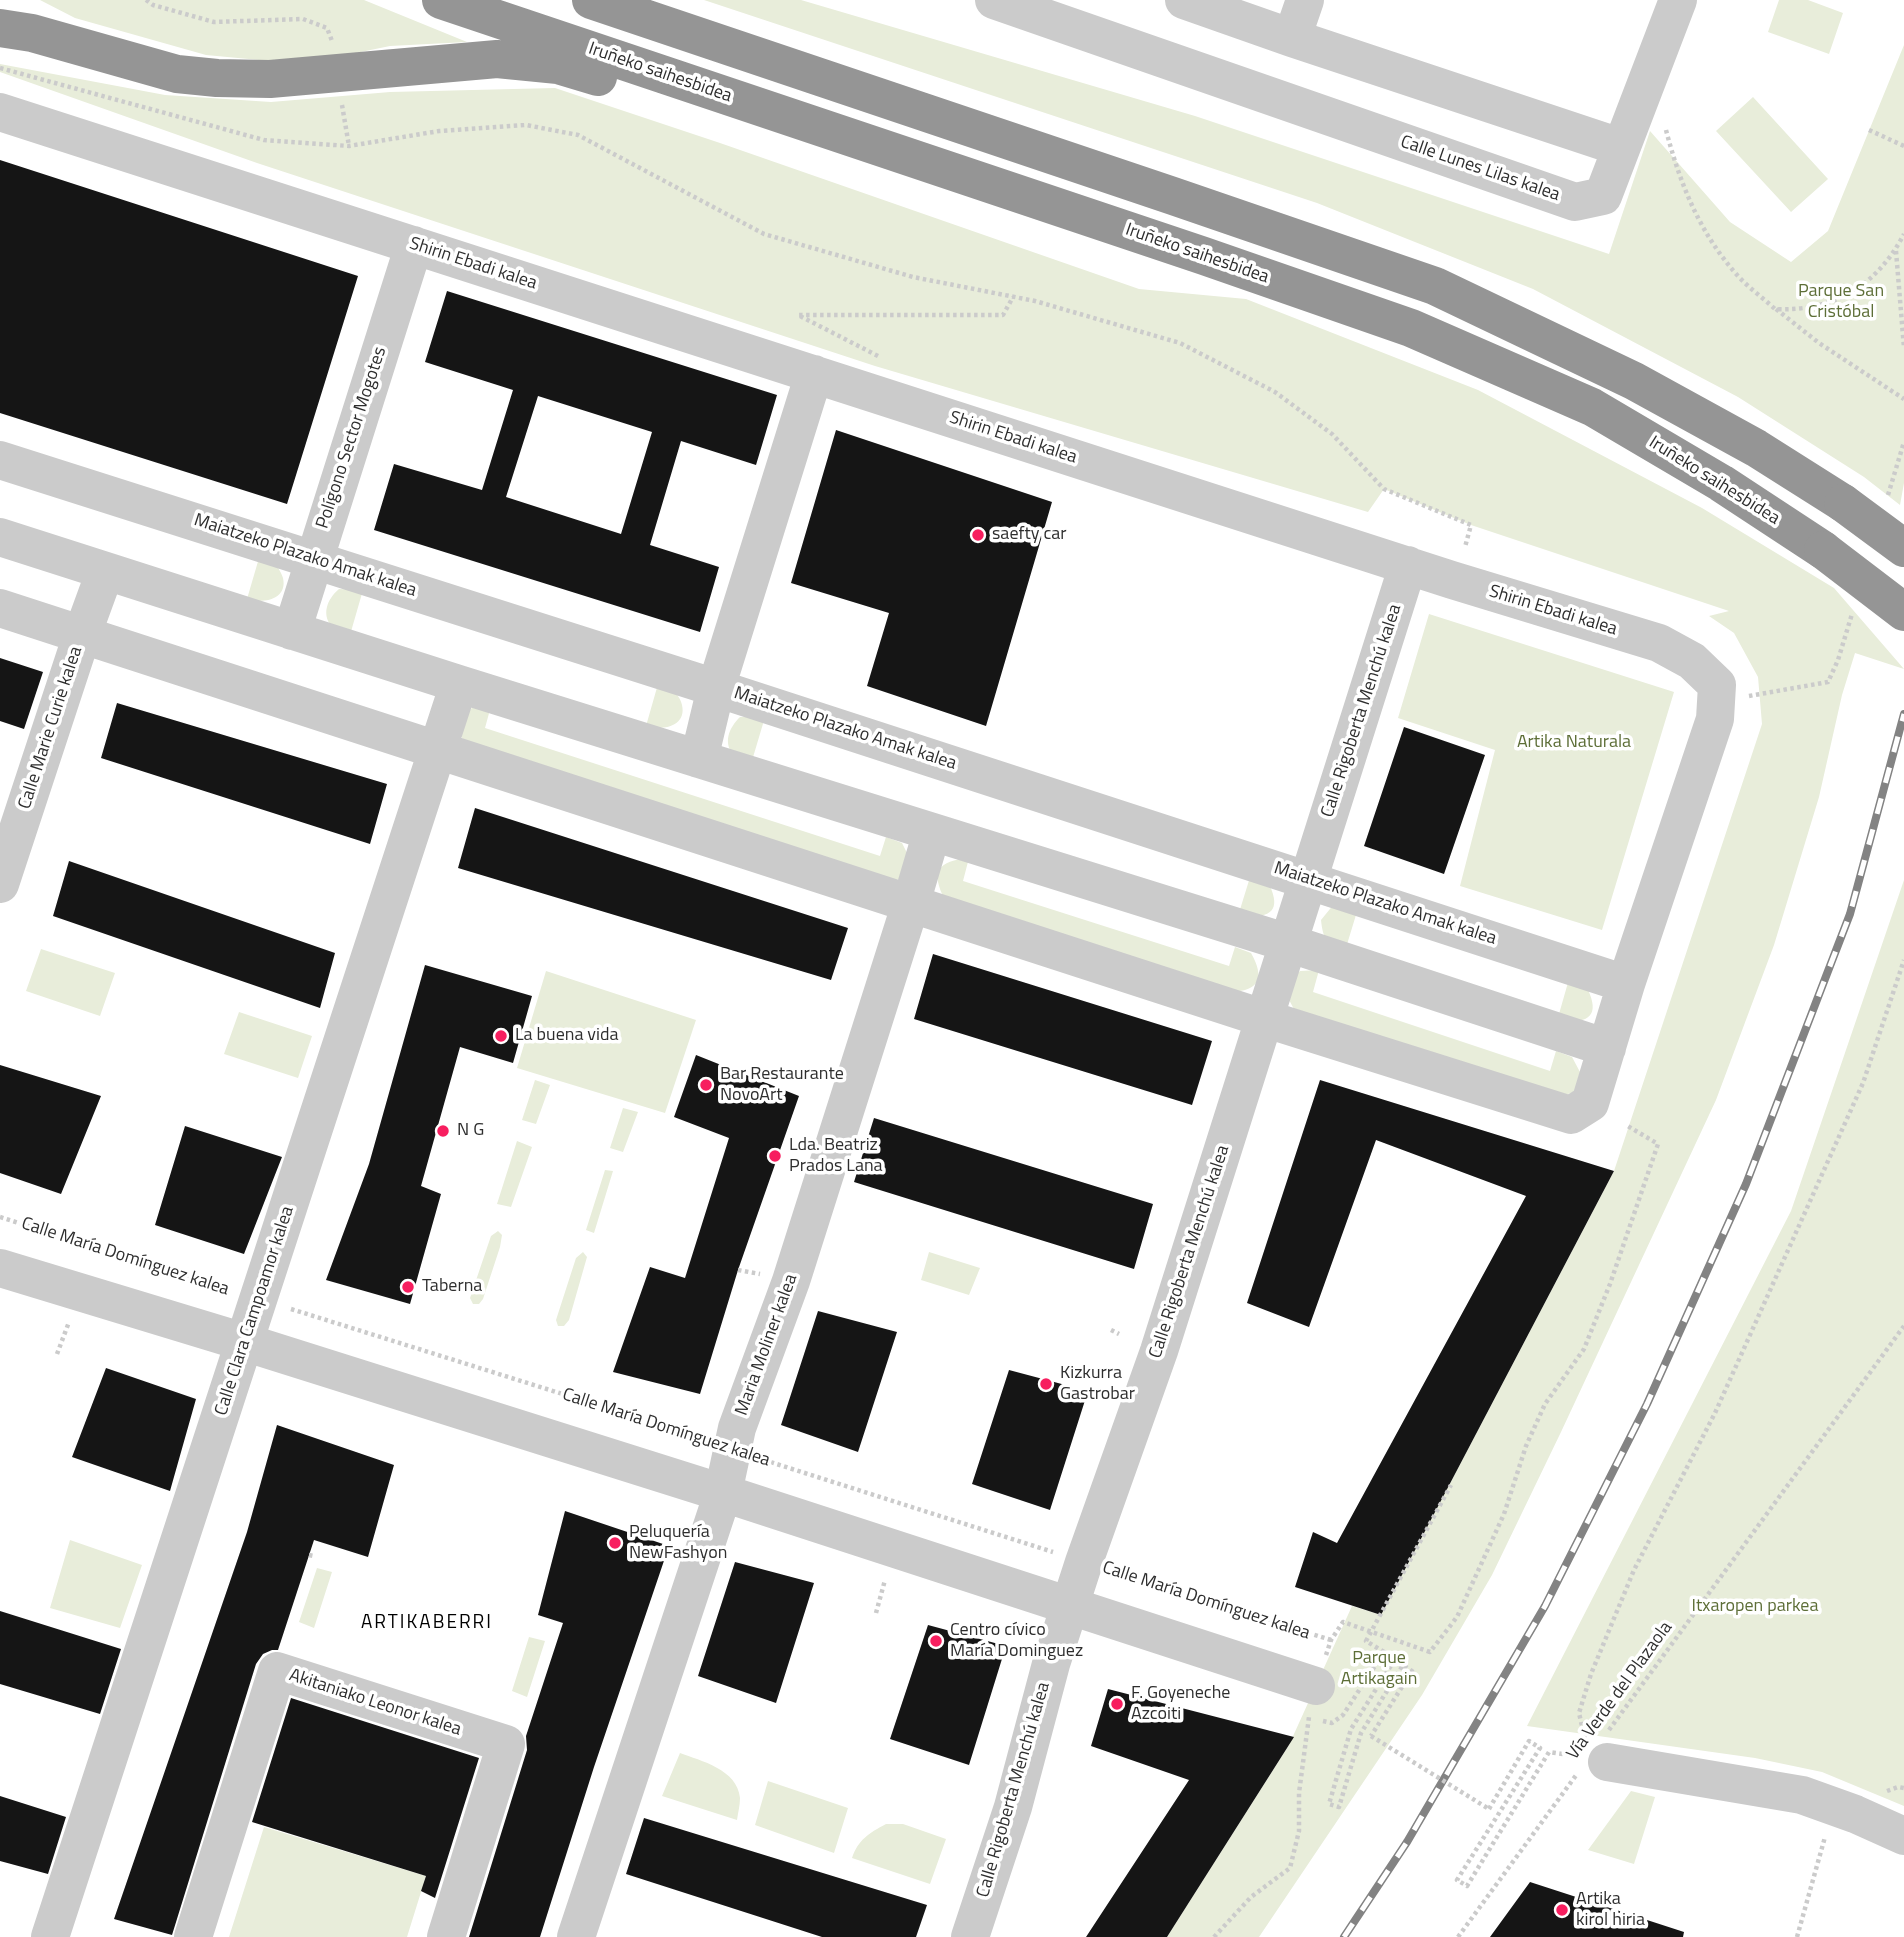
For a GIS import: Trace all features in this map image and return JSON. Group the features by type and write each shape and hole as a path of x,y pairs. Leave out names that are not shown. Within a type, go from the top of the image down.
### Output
{"highway":[{"name":"Iruñeko saihesbidea","path":"441,0 1411,328 1592,407 1721,483 1823,550 1904,612"},
{"path":"591,0 1435,286 1634,381 1756,448 1843,503 1904,548"},
{"path":"661,0 1014,120 1173,196"},
{"path":"0,28 32,33 177,74 217,78 270,79 497,60 558,65 707,112 1073,236 1204,256"}],"street":[{"name":"Calle Lunes Lilas kalea","path":"994,0 1575,202 1603,196 1620,147"},
{"path":"1184,0 1620,147 1638,108 1678,0"},
{"path":"1292,38 1305,0"},
{"name":"Shirin Ebadi kalea","path":"0,112 1408,565 1659,643 1692,660 1717,685 1715,719 1626,984"},
{"name":"Polígono Sector Mogotes","path":"292,631 414,245"},
{"path":"699,759 716,688 814,374"},
{"name":"Maiatzeko Plazako Amak kalea","path":"0,460 716,688 1626,984"},
{"path":"0,537 459,684 1288,943 1607,1048"},
{"name":"Calle Rigoberta Menchú kalea","path":"970,1937 1013,1807 1051,1664 1159,1351 1408,565"},
{"name":"Calle Marie Curie kalea","path":"0,884 105,572"},
{"path":"0,608 1263,1018 1571,1115 1590,1103 1626,984"},
{"name":"Calle Clara Campoamor kalea","path":"50,1937 459,684"},
{"name":"Maria Moliner kalea","path":"576,1937 723,1493 731,1448 791,1281 932,832"},
{"path":"0,1268 723,1493 1070,1607 1312,1702"},
{"name":"Akitaniako Leonor kalea","path":"194,1937 277,1671 506,1744 446,1937"},
{"path":"1594,1753 1802,1795 1904,1836"}],"path":[{"path":"0,68 264,140 349,146 439,131 526,125 578,135 764,234 913,277 1035,301 1180,343 1275,392 1332,434 1384,489 1471,525 1465,547"},
{"path":"1638,108 1664,122 1685,194 1701,227 1738,277 1819,344 1904,399"},
{"path":"1869,130 1904,146"},
{"path":"1775,309 1812,308 1837,301 1859,289 1896,251 1904,234"},
{"path":"1896,251 1904,348"},
{"path":"878,356 798,315 1003,315 1013,297"},
{"path":"1451,1485 1366,1642 1395,1660 1352,1729 1329,1804 1339,1807 1361,1733 1403,1665 1412,1671 1371,1736 1489,1809 1529,1741 1540,1748 1457,1880 1467,1886 1549,1752 1594,1753 1579,1713 1591,1674 1634,1570 1709,1425 1863,1083 1904,960"},
{"path":"1214,1937 1251,1897 1290,1868 1299,1831 1299,1793 1312,1702 1331,1640 1343,1622 1430,1652 1457,1618 1504,1514 1531,1435 1545,1404 1584,1349 1636,1214 1658,1144 1626,1125"},
{"name":"Calle María Domínguez kalea","path":"0,1217 688,1433 1331,1640"},
{"name":"Vía Verde del Plazaola","path":"1458,1937 1904,1326"},
{"path":"1111,1331 1119,1334"},
{"path":"1312,1702 1332,1723 1343,1715 1384,1652"},
{"path":"1797,1937 1834,1806"}],"green space":[{"path":"40,0 364,0 467,42 390,46 302,64 206,55 75,18"},
{"name":"Parque San Cristóbal","path":"704,0 801,0 1195,116 1609,254 1650,131 1730,222 1791,262 1828,231 1904,45 1904,483 1900,505 1864,477 1738,397 1533,289 1317,203"},
{"path":"1779,0 1808,0 1843,13 1829,54 1768,32"},
{"name":"Parque Artikagain","path":"0,64 165,95 271,102 390,92 555,88 1139,289 1246,299 1478,390 1702,508 1834,588 1904,669 1855,653 1842,695 1819,797 1774,945 1716,1100 1492,1575 1422,1695 1259,1937 1167,1937 1289,1745 1352,1606 1381,1615 1614,1171 1762,724 1758,677 1734,633 1709,616 1729,611 1471,525 1384,489 1368,512 875,366 257,163 0,72"},
{"path":"1753,97 1828,179 1791,212 1716,131"},
{"path":"259,558 276,563 284,585 278,596 260,601 247,599"},
{"path":"339,589 363,590 350,635 335,630 327,619 328,603"},
{"name":"Artika Naturala","path":"1429,614 1674,692 1602,930 1460,886 1495,750 1398,718"},
{"path":"658,684 674,690 682,705 681,718 672,726 646,726"},
{"path":"491,706 485,728 880,856 886,837 902,843 909,857 903,877 895,881 467,747 460,734 462,716 472,708"},
{"path":"740,717 765,717 751,764 735,757 729,746 728,736"},
{"path":"969,858 963,881 1229,966 1235,947 1251,953 1258,970 1257,982 1248,989 1230,992 945,900 938,882 940,869 950,862"},
{"path":"1251,874 1267,880 1274,906 1266,914 1238,916"},
{"name":"Itxaropen parkea","path":"1904,880 1904,1806 1822,1772 1755,1758 1527,1726 1791,1211"},
{"path":"1334,904 1359,905 1345,951 1330,943 1323,932 1321,920"},
{"path":"41,949 115,973 100,1016 26,991"},
{"path":"1319,970 1313,992 1550,1071 1556,1051 1572,1057 1580,1072 1574,1092 1565,1095 1295,1011 1288,998 1290,980 1300,971"},
{"path":"546,971 696,1020 665,1113 517,1068"},
{"path":"1569,979 1585,984 1593,1004 1592,1011 1589,1016 1577,1021 1557,1021"},
{"path":"239,1012 312,1036 298,1078 224,1054"},
{"path":"535,1080 550,1085 536,1124 522,1120"},
{"path":"623,1108 638,1112 623,1152 610,1148"},
{"path":"517,1141 532,1147 511,1207 497,1204"},
{"path":"605,1170 613,1171 594,1233 586,1230"},
{"path":"498,1231 502,1235 500,1247 483,1299 479,1304 473,1304 470,1298 491,1236"},
{"path":"583,1252 587,1257 569,1320 564,1326 558,1326 556,1320 576,1258"},
{"path":"929,1252 980,1268 969,1295 921,1280"},
{"path":"70,1540 142,1565 120,1628 50,1608"},
{"path":"317,1568 332,1572 314,1628 299,1622"},
{"path":"529,1637 545,1641 527,1697 512,1691"},
{"path":"680,1753 717,1768 732,1780 740,1798 737,1820 662,1796"},
{"path":"768,1781 848,1808 834,1853 755,1825"},
{"path":"1631,1791 1655,1797 1634,1864 1588,1850"},
{"path":"886,1824 903,1824 946,1839 930,1884 852,1858 857,1846 865,1838"},
{"path":"264,1827 426,1876 407,1937 229,1937"}],"building":[{"path":"0,160 358,276 287,504 0,413"},
{"path":"447,291 777,395 756,465 681,441 650,545 719,567 700,632 374,530 394,464 482,490 513,390 425,362","holes":["538,396 652,432 621,534 506,497"]},
{"path":"836,430 1052,502 986,726 867,686 889,613 791,583"},
{"path":"0,658 43,672 24,729 0,721"},
{"path":"117,703 387,784 370,844 101,758"},
{"path":"1404,727 1485,755 1444,874 1364,846"},
{"path":"475,808 848,928 831,980 458,868"},
{"path":"69,861 335,953 320,1008 53,916"},
{"path":"933,954 1212,1041 1192,1105 914,1019"},
{"path":"425,965 532,996 513,1063 460,1047 421,1186 441,1194 410,1304 326,1280 369,1164"},
{"path":"696,1055 799,1096 738,1270 700,1394 613,1372 650,1267 685,1278 729,1138 674,1117"},
{"path":"0,1065 101,1096 61,1194 0,1173"},
{"path":"1320,1080 1614,1171 1381,1615 1295,1587 1313,1532 1337,1543 1526,1196 1376,1140 1309,1327 1247,1303"},
{"path":"874,1118 1153,1204 1134,1269 854,1182"},
{"path":"185,1126 282,1157 244,1254 155,1225"},
{"path":"818,1311 897,1332 858,1452 781,1425"},
{"path":"106,1368 196,1399 170,1491 72,1457"},
{"path":"1009,1370 1088,1391 1050,1510 972,1484"},
{"path":"277,1425 394,1465 368,1557 314,1540 278,1650 263,1654 256,1664 172,1935 114,1919 247,1532"},
{"path":"565,1511 669,1546 540,1937 469,1937 527,1750 526,1736 563,1623 538,1615"},
{"path":"735,1562 814,1583 776,1703 698,1676"},
{"path":"0,1611 121,1649 100,1714 0,1684"},
{"path":"928,1625 1006,1646 969,1765 890,1739"},
{"path":"1108,1689 1294,1737 1167,1937 1086,1937 1189,1780 1091,1746"},
{"path":"291,1698 479,1758 435,1898 421,1891 426,1876 252,1822"},
{"path":"0,1796 66,1817 48,1874 0,1861"},
{"path":"644,1818 927,1905 916,1937 822,1937 626,1874"},
{"name":"Artika kirol hiria","path":"1530,1882 1684,1932 1683,1937 1490,1937"}],"railway":[{"path":"1344,1937 1407,1842 1545,1606 1647,1404 1746,1184 1850,914 1904,714"}],"place":[{"name":"saefty car","path":"978,535"},
{"name":"La buena vida","path":"501,1036"},
{"name":"Bar Restaurante NovoArt","path":"706,1085"},
{"name":"N G","path":"443,1131"},
{"name":"Lda. Beatriz Prados Lana","path":"775,1156"},
{"name":"Taberna","path":"408,1287"},
{"name":"Kizkurra Gastrobar","path":"1046,1384"},
{"name":"Peluquería NewFashyon","path":"615,1543"},
{"name":"Centro cívico María Dominguez","path":"936,1641"},
{"name":"F. Goyeneche Azcoiti","path":"1117,1704"},
{"name":"Artika kirol hiria","path":"1562,1910"}],"district":[{"name":"ARTIKABERRI","path":"427,1623"}]}
